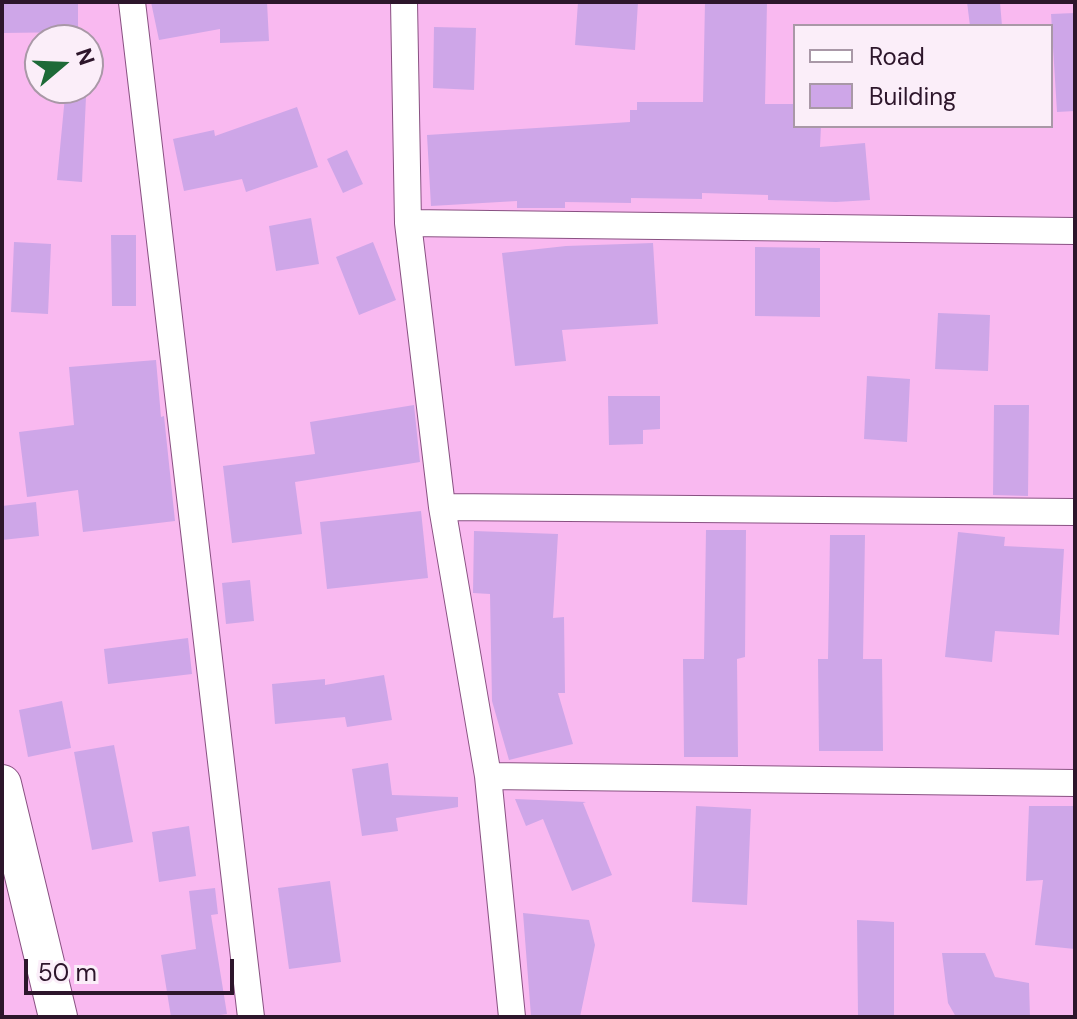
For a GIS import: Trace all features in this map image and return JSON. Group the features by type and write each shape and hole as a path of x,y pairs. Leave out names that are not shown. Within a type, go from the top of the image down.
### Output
{"main road":[{"path":"2,784 58,1017"}],"street":[{"path":"132,2 251,1017"},
{"path":"404,2 408,223 442,507 488,776 512,1017"},
{"path":"408,223 1075,231"},
{"path":"442,507 1075,512"},
{"path":"488,776 1075,783"}],"building":[{"path":"2,2 78,2 78,24 24,24 24,33 2,33"},
{"path":"151,2 267,2 269,41 220,43 220,29 159,40"},
{"path":"578,2 638,2 635,50 575,45"},
{"path":"705,2 767,2 765,104 793,104 793,128 821,128 820,147 865,143 870,200 768,200 768,195 702,193 702,199 631,198 631,203 565,202 565,208 517,208 517,201 431,206 427,135 630,122 630,110 637,110 637,102 703,102"},
{"path":"967,2 1000,2 1002,24 970,24"},
{"path":"1075,13 1075,111 1057,112 1051,14"},
{"path":"434,27 476,28 474,90 433,88"},
{"path":"64,104 86,104 82,182 57,180"},
{"path":"297,107 318,167 246,192 242,179 184,191 173,139 214,130 215,136"},
{"path":"347,150 363,184 343,193 327,159"},
{"path":"311,218 319,264 276,271 269,226"},
{"path":"111,235 136,235 136,306 112,306"},
{"path":"14,242 51,244 48,314 11,312"},
{"path":"373,242 396,300 359,315 336,257"},
{"path":"653,243 658,324 562,330 566,361 515,366 502,253 566,246"},
{"path":"755,247 820,248 820,317 755,316"},
{"path":"938,313 990,315 988,371 935,369"},
{"path":"156,360 175,521 83,532 78,490 27,497 19,432 74,425 69,367"},
{"path":"867,376 910,379 907,442 864,439"},
{"path":"608,396 660,396 660,429 643,430 643,444 609,445"},
{"path":"414,405 420,462 295,482 302,534 232,543 223,466 315,454 310,422"},
{"path":"994,405 1029,405 1028,496 993,495"},
{"path":"36,502 39,536 2,540 2,506"},
{"path":"421,511 428,578 327,589 320,522"},
{"path":"706,530 746,530 745,657 737,659 738,757 684,757 683,659 704,659"},
{"path":"474,531 558,534 553,618 564,617 565,693 558,693 573,744 509,760 492,701 490,594 473,593"},
{"path":"958,532 1005,537 1004,546 1064,549 1059,635 995,631 992,662 945,657"},
{"path":"830,535 865,535 863,659 882,659 883,751 819,751 818,659 828,659"},
{"path":"250,580 254,621 226,624 222,583"},
{"path":"188,638 192,674 108,684 104,649"},
{"path":"384,675 392,720 347,727 345,717 275,724 272,684 325,679 325,685"},
{"path":"62,701 71,748 28,757 19,710"},
{"path":"114,745 133,842 92,850 74,752"},
{"path":"388,763 392,795 458,797 458,807 396,818 398,831 362,836 352,769"},
{"path":"515,799 586,802 583,803 612,875 572,891 543,819 526,826"},
{"path":"696,806 751,809 747,905 692,902"},
{"path":"1029,806 1075,806 1075,949 1035,945 1043,880 1026,881"},
{"path":"189,826 196,876 159,882 152,832"},
{"path":"330,881 341,962 289,969 278,888"},
{"path":"215,888 218,914 211,915 227,1014 171,1017 161,955 196,949 189,891"},
{"path":"523,913 589,920 595,945 580,1017 531,1016"},
{"path":"857,920 894,922 894,1017 858,1016"},
{"path":"942,953 985,953 995,977 1029,983 1030,1017 956,1017 948,1003"}]}
